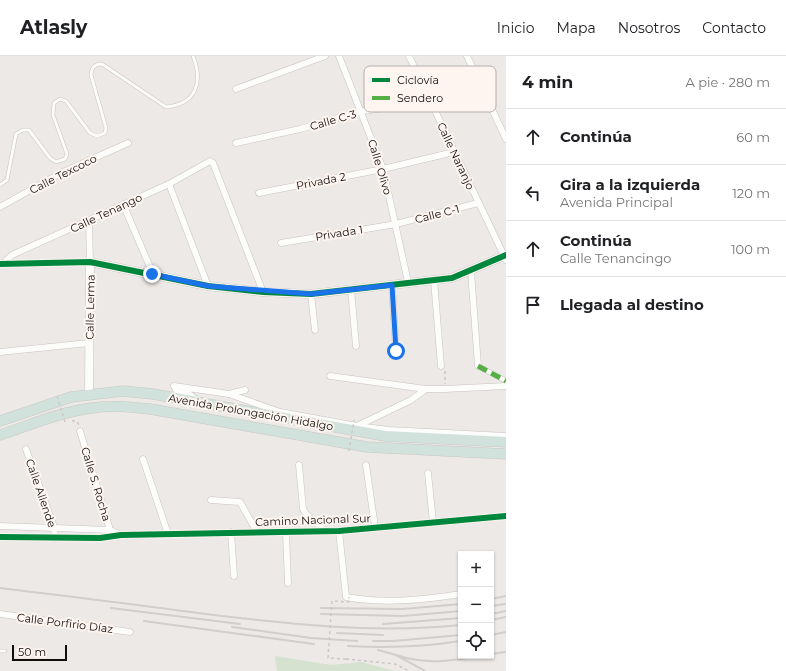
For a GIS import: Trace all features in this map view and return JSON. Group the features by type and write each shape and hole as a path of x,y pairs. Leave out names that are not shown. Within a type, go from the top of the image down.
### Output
{"highway":[{"name":"Avenida Prolongación Hidalgo","path":"0,421 71,397 89,394 123,392 153,394 385,436 506,442"},
{"path":"123,392 123,407"},
{"name":"Avenida Prolongación Hidalgo","path":"0,435 91,408 123,407 150,409 367,447 506,454"}],"street":[{"path":"236,89 325,56"},
{"name":"Calle Olivo","path":"341,56 383,169 408,282"},
{"name":"Calle Naranjo","path":"409,56 414,66"},
{"path":"467,56 472,66"},
{"name":"Calle C-3","path":"236,144 300,129 362,111"},
{"name":"Calle Naranjo","path":"436,112 478,203 506,257"},
{"path":"493,112 506,139"},
{"name":"Calle Texcoco","path":"0,207 61,173 128,143"},
{"name":"Privada 2","path":"259,193 383,169 454,152"},
{"name":"Calle Tenango","path":"1,264 12,255 168,184 210,161 213,163 263,292"},
{"path":"168,184 208,286"},
{"name":"Calle C-1","path":"396,224 478,203"},
{"path":"123,204 152,274"},
{"name":"Calle Lerma","path":"89,221 89,394"},
{"name":"Privada 1","path":"281,243 396,224"},
{"path":"1,264 90,262 208,286 263,292 311,294 452,278 506,257"},
{"path":"471,271 478,366 506,381"},
{"path":"434,280 440,366"},
{"path":"392,285 396,351"},
{"path":"351,289 356,346"},
{"path":"311,294 315,330"},
{"path":"0,352 89,343"},
{"path":"330,376 426,389 506,386"},
{"path":"201,403 188,393 176,390 174,386 229,394 280,412 355,423 389,430 506,436"},
{"path":"355,423 411,400 426,389"},
{"path":"229,394 245,390"},
{"name":"Calle S. Rocha","path":"80,431 111,537"},
{"name":"Calle Allende","path":"26,450 54,528 55,538"},
{"path":"143,459 168,534"},
{"path":"300,465 303,509 306,514 325,531"},
{"path":"366,465 375,527"},
{"path":"428,473 433,522"},
{"path":"211,500 240,502 257,532"},
{"name":"Camino Nacional Sur","path":"0,537 55,538 111,537 121,534 231,532 286,533 339,531 506,516"},
{"name":"Camino Nacional Sur","path":"0,526 110,530 121,534"},
{"path":"339,531 346,597 380,601 410,600 458,594"},
{"path":"231,532 234,576"},
{"path":"286,533 288,582"},
{"name":"Calle Porfirio Díaz","path":"0,614 130,632"}],"lane":[{"path":"0,185 7,180 16,134 23,130 29,130 50,158 56,162 65,159 67,154 53,115 54,103 60,99 66,101 90,133 97,136 105,133 106,128 91,75 92,67 96,64 102,64 166,107 174,106 190,96 198,86 198,70 193,56"},
{"path":"0,651 5,651"}],"path":[{"path":"440,366 445,367 445,389"},
{"path":"57,396 65,422 77,421 80,431"},
{"path":"349,451 355,423"},
{"path":"349,597 349,602 332,601 328,658 395,664 410,671"}],"green space":[{"path":"275,656 331,665 361,662 395,671 277,671"}],"railway":[{"path":"0,588 297,624 362,628 428,628 458,625"},
{"path":"494,598 506,596"},
{"path":"321,608 403,609 458,604"},
{"path":"494,606 506,604"},
{"path":"111,608 240,624"},
{"path":"321,614 403,616 458,611"},
{"path":"494,613 506,611"},
{"path":"494,619 506,617"},
{"path":"383,624 458,618"},
{"path":"144,621 314,644"},
{"path":"232,627 311,638 357,641"},
{"path":"494,634 506,632"},
{"path":"337,633 383,635"},
{"path":"373,641 393,641 458,635"},
{"path":"348,646 376,647 432,645 458,641"},
{"path":"378,650 396,655 425,671"},
{"path":"494,654 506,652"},
{"path":"396,655 428,661 448,661 461,659"}],"marked path":[{"path":"478,366 506,381"}],"cycle path":[{"path":"0,264 90,262 208,286 263,292 311,294 452,278 506,255"},
{"path":"0,537 100,538 121,535 339,531 506,516"}],"route":[{"path":"152,274 208,286 263,292 311,294 392,285 396,351"}]}
